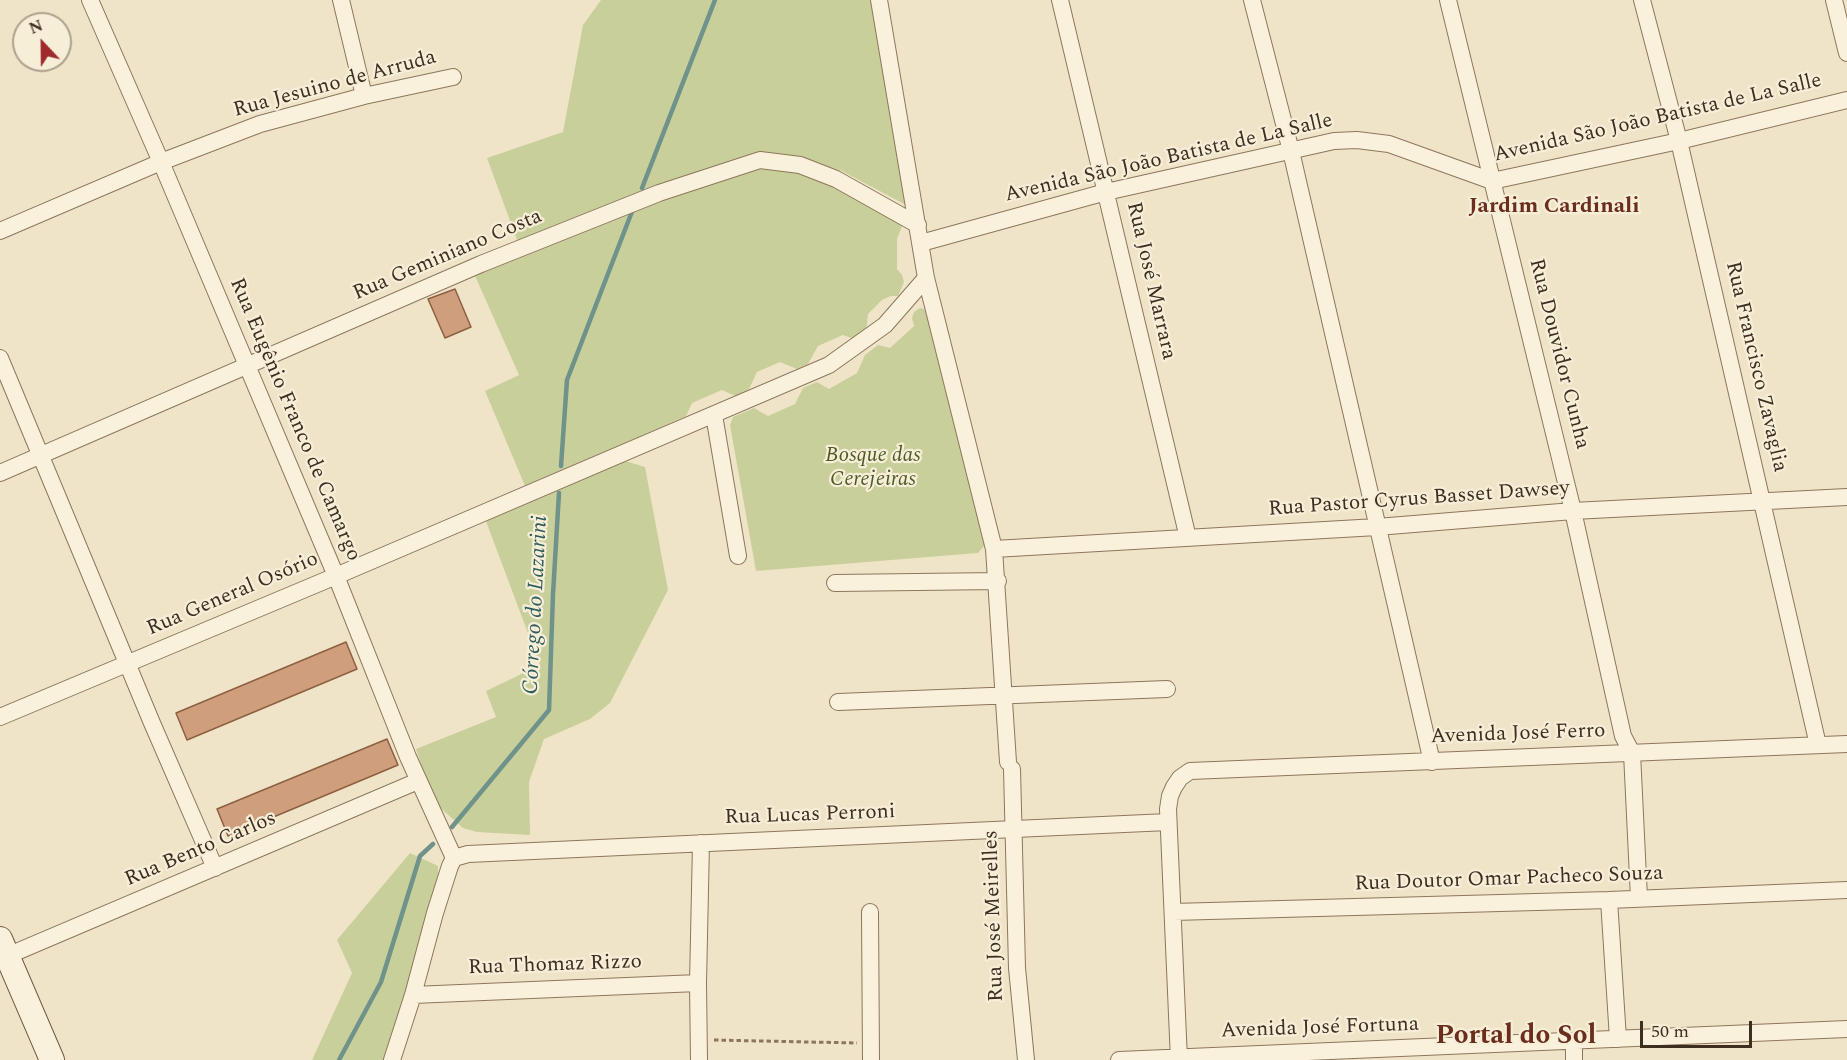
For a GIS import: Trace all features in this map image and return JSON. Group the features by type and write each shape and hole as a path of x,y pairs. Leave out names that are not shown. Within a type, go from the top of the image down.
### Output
{"street":[{"name":"Rua Eugênio Franco de Camargo","path":"90,0 336,576 418,781 454,858"},
{"path":"341,0 364,96"},
{"name":"Rua José Meirelles","path":"879,0 926,278 994,549 998,581 1003,695 1010,765 1017,968 1026,1060"},
{"name":"Rua José Marrara","path":"1060,0 1188,538"},
{"path":"1252,0 1291,150 1432,762"},
{"name":"Rua Douvidor Cunha","path":"1448,0 1573,511 1623,736 1632,753 1639,898"},
{"name":"Rua Francisco Zavaglia","path":"1642,0 1679,141 1818,745"},
{"path":"1834,0 1847,53"},
{"name":"Rua Jesuino de Arruda","path":"0,231 161,162 260,124 364,96 453,77"},
{"name":"Avenida São João Batista de La Salle","path":"921,243 1106,192 1334,141 1357,140 1389,144 1492,181 1679,141 1847,100"},
{"name":"Rua Geminiano Costa","path":"0,473 481,264 659,193 760,160 800,165 836,179 918,225"},
{"name":"Rua General Osório","path":"0,717 829,365 885,325 926,278"},
{"path":"0,358 215,868"},
{"path":"714,415 738,556"},
{"name":"Rua Pastor Cyrus Basset Dawsey","path":"994,549 1377,527 1573,511 1847,497"},
{"path":"835,584 998,581"},
{"path":"838,702 1167,689"},
{"name":"Avenida José Ferro","path":"1168,822 1170,796 1180,778 1190,771 1847,744"},
{"name":"Rua Bento Carlos","path":"2,951 215,868 418,781"},
{"path":"1168,822 1179,1058"},
{"name":"Rua Lucas Perroni","path":"454,858 468,854 1168,822"},
{"path":"699,1060 701,843"},
{"path":"392,1060 413,995 435,913 454,858"},
{"name":"Rua Doutor Omar Pacheco Souza","path":"1173,912 1609,900 1847,890"},
{"path":"1609,900 1618,1039"},
{"path":"870,912 871,1052"},
{"path":"2,951 52,1060"},
{"name":"Rua Thomaz Rizzo","path":"413,995 698,983"},
{"name":"Avenida José Fortuna","path":"1119,1060 1847,1029"},
{"path":"1574,1042 1574,1060"}],"path":[{"path":"700,1039 871,1052"}],"green space":[{"path":"601,0 880,0 921,213 840,170 765,156 762,162 903,206 904,221 897,239 897,269 904,282 898,296 882,300 868,314 866,332 854,339 843,335 818,346 808,364 797,369 780,362 757,372 749,389 738,397 722,390 692,403 686,416 618,446 612,458 528,493 485,391 519,375 472,269 520,248 487,158 563,132 583,25"},
{"name":"Bosque das Cerejeiras","path":"920,308 931,311 985,536 984,546 978,553 756,571 730,425 733,417 754,408 768,416 795,404 803,388 817,382 829,389 857,373 865,355 878,345 890,348 914,326 912,318 914,312"},
{"path":"622,460 645,467 668,590 610,703 590,719 544,739 529,782 530,835 477,832 463,828 437,805 416,749 496,717 486,691 540,665 484,516"},
{"path":"410,853 438,866 438,881 387,1060 312,1060 352,973 337,940"}],"building":[{"path":"455,289 471,327 445,338 428,299"},
{"path":"346,642 357,669 187,740 176,713"},
{"path":"387,739 398,765 228,836 217,809"}],"waterway":[{"name":"Córrego do Lazarini","path":"642,188 715,0"},
{"name":"Córrego do Lazarini","path":"561,466 567,380 633,209"},
{"name":"Córrego do Lazarini","path":"452,827 549,710 559,493"},
{"name":"Córrego do Lazarini","path":"339,1060 381,982 420,856 433,844"}],"district":[{"name":"Jardim Cardinali","path":"1554,208"},
{"name":"Portal do Sol","path":"1516,1038"}]}
